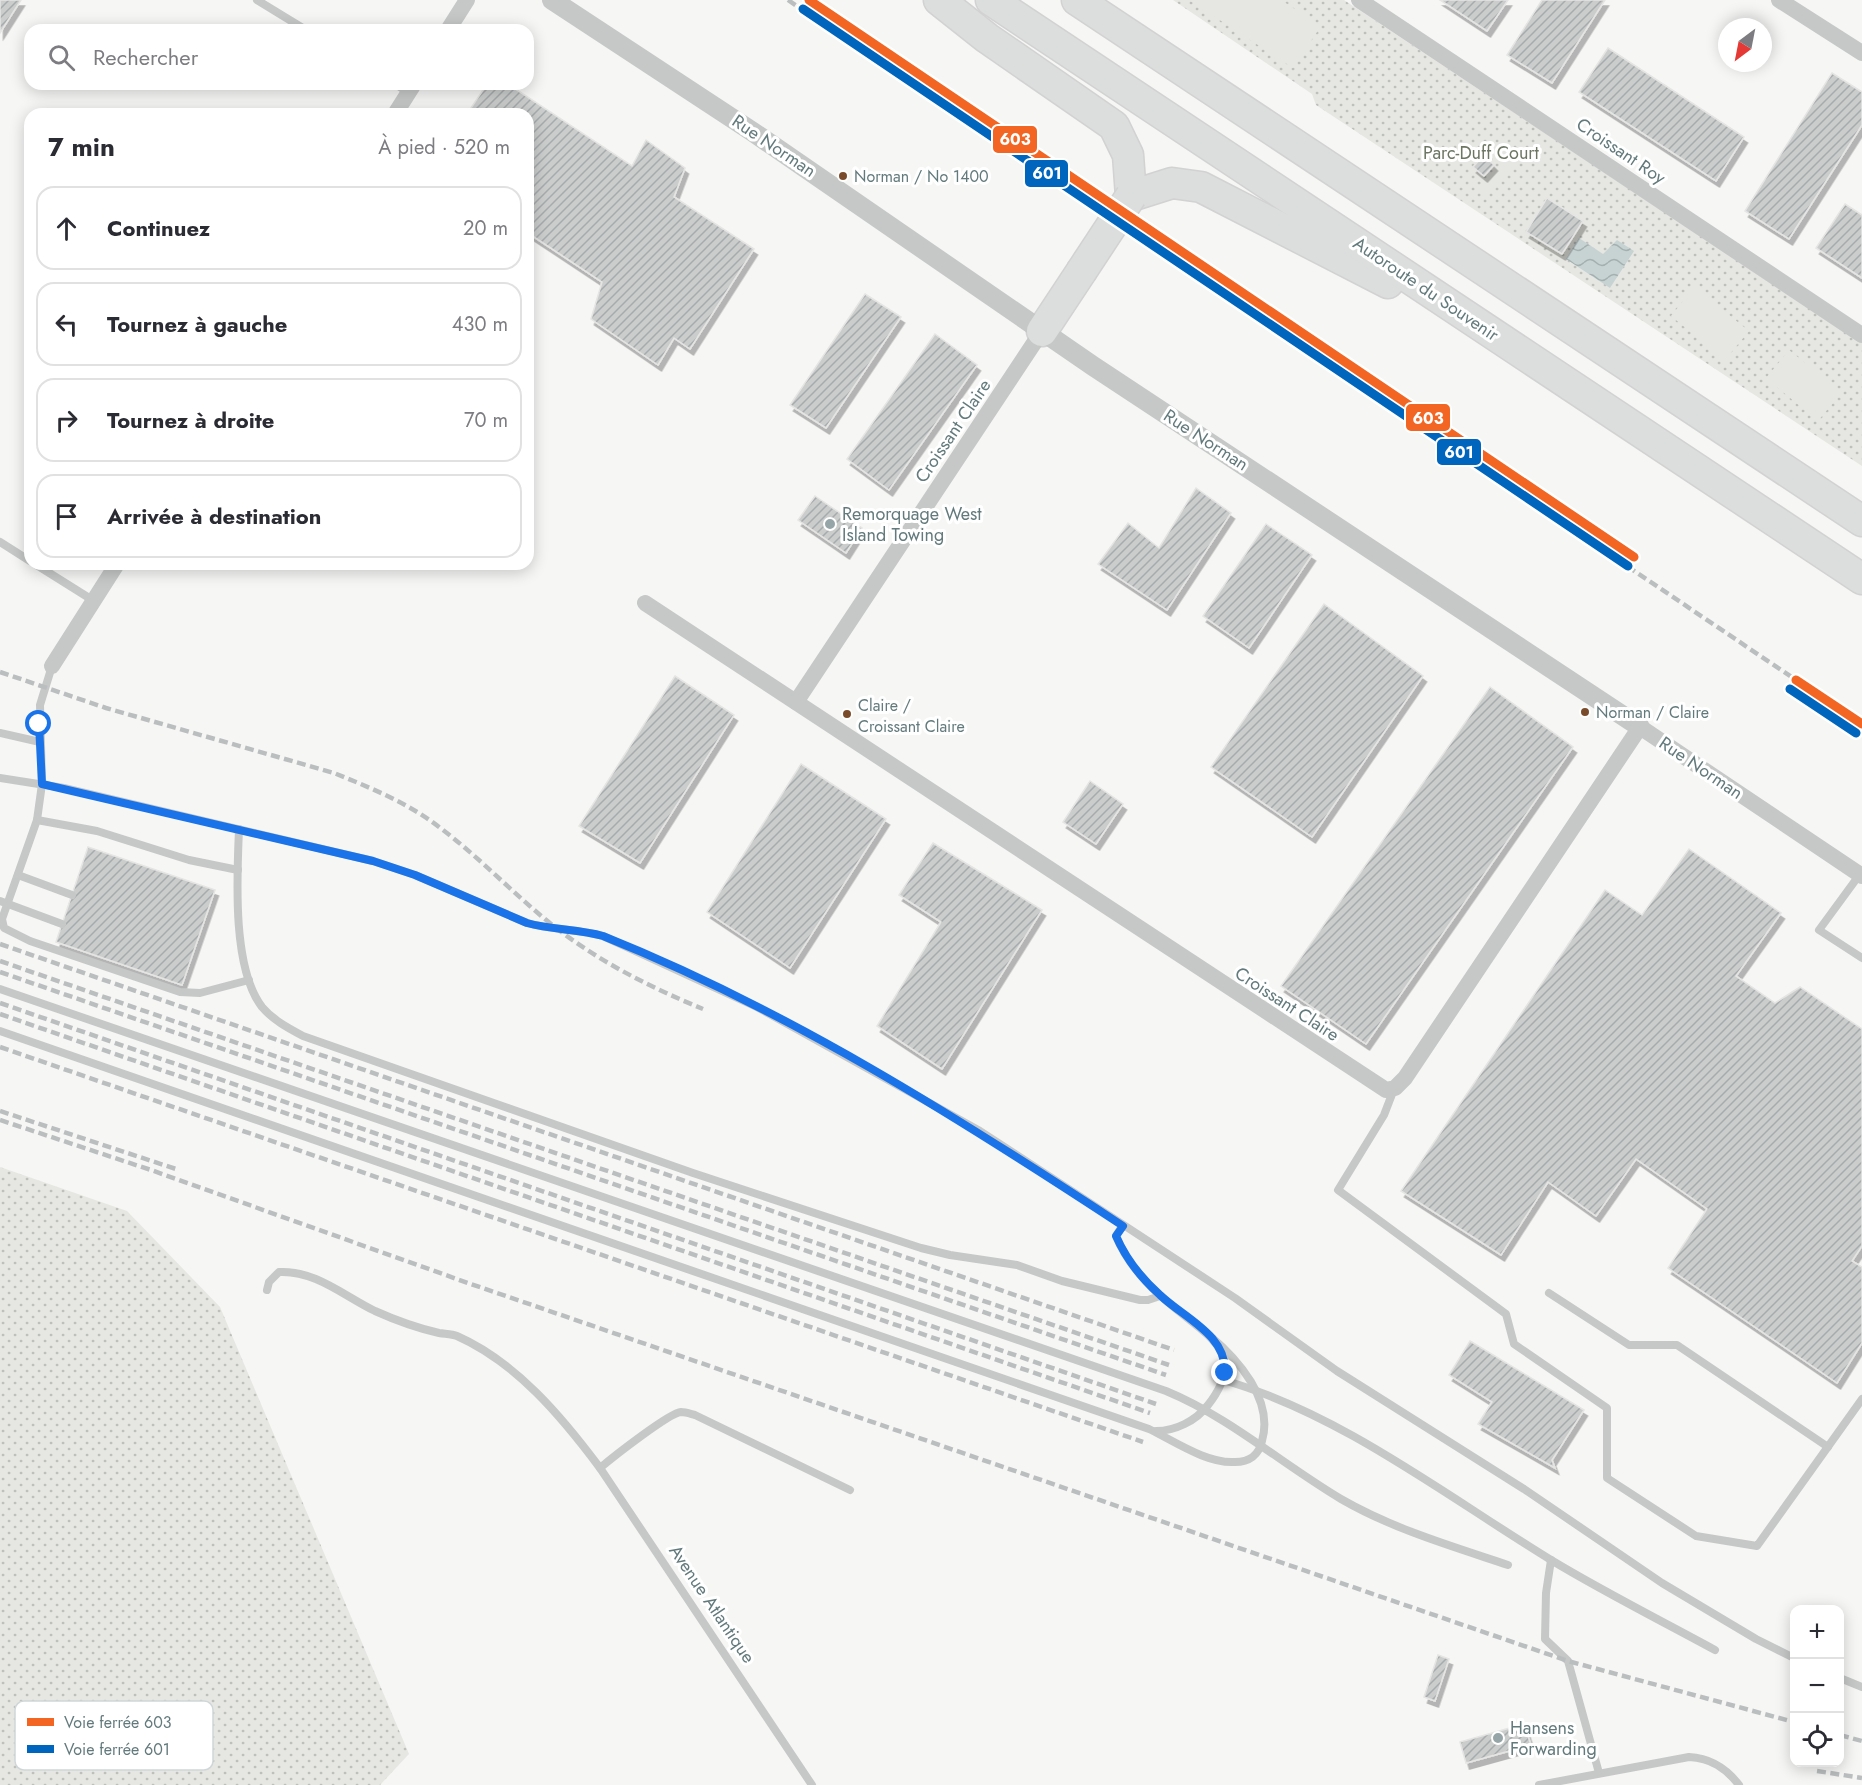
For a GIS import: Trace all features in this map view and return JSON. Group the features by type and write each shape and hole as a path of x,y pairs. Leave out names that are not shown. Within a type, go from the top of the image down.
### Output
{"highway":[{"path":"939,0 987,38 1114,126 1126,145 1134,191 1042,331"},
{"name":"Autoroute du Souvenir","path":"991,0 1862,579"},
{"path":"1077,0 1862,521"},
{"path":"1134,191 1172,183 1201,186 1508,344"}],"street":[{"path":"452,24 466,0"},
{"name":"Rue Norman","path":"552,0 753,132 1042,331 1861,875"},
{"name":"Croissant Roy","path":"1359,0 1862,335"},
{"path":"1779,0 1862,53"},
{"path":"397,108 405,90"},
{"name":"Croissant Claire","path":"796,702 1042,331"},
{"path":"52,666 113,570"},
{"name":"Croissant Claire","path":"645,603 1365,1079 1381,1089 1395,1088"},
{"path":"1395,1088 1405,1078 1640,727"}],"lane":[{"path":"257,0 296,24"},
{"path":"0,542 24,557"},
{"path":"45,570 94,601"},
{"path":"52,666 40,705 42,784 37,820 18,875 4,902 2,924 12,933 180,992 200,993 249,980"},
{"path":"0,733 40,742"},
{"path":"0,778 42,784 373,861 415,875 527,923 541,927 581,930 630,947 755,1006 980,1131 1235,1298 1337,1371 1524,1489 1662,1583 1756,1639 1790,1656"},
{"path":"37,820 97,831 189,860 238,870"},
{"path":"239,829 238,870 242,940 249,980 255,995 268,1013 287,1028 310,1039 682,1169 938,1253 1017,1265 1062,1281 1140,1300 1160,1296"},
{"path":"18,875 72,895"},
{"path":"1861,875 1819,930 1862,958"},
{"path":"4,902 62,924"},
{"path":"0,989 1166,1391 1205,1409 1322,1487 1386,1523 1508,1565"},
{"path":"0,1031 1149,1429 1206,1455 1233,1462 1250,1459 1261,1447 1263,1420 1256,1390 1231,1354 1160,1296 1140,1275 1121,1248 1116,1236 1123,1226"},
{"path":"1395,1088 1384,1115 1338,1190 1506,1314 1514,1344 1606,1408 1607,1478 1696,1536 1758,1546 1862,1399"},
{"name":"Avenue Atlantique","path":"267,1290 269,1282 279,1272 299,1272 377,1312 430,1330 455,1335 481,1348 514,1373 552,1408 600,1468 812,1785"},
{"path":"1549,1293 1629,1345 1677,1345 1828,1447"},
{"path":"1149,1429 1170,1430 1189,1422 1205,1409 1223,1380 1223,1355 1209,1335"},
{"path":"1223,1380 1256,1390 1355,1439 1551,1560 1715,1650"},
{"path":"600,1468 644,1437 664,1418 677,1413 688,1413 850,1490"},
{"path":"1551,1560 1546,1593 1545,1639 1568,1661 1599,1773"},
{"path":"1844,1680 1862,1687"},
{"path":"1539,1785 1689,1757 1709,1760 1729,1772 1739,1785"}],"green space":[{"name":"Parc-Duff Court","path":"1173,0 1344,0 1862,343 1862,466 1316,105 1312,94"},
{"path":"1189,0 1281,0 1321,26 1293,68"},
{"path":"1507,159 1515,168 1488,195 1479,186"},
{"path":"1694,287 1749,331 1725,360 1671,316"},
{"path":"1789,350 1842,392 1818,421 1766,378"},
{"path":"0,1167 127,1211 220,1307 409,1754 380,1785 0,1785"}],"water":[{"path":"1579,238 1603,254 1617,240 1634,251 1610,288 1566,259"}],"building":[{"path":"0,0 21,0 0,33"},
{"path":"1440,0 1508,0 1487,31"},
{"path":"1542,0 1605,0 1552,83 1507,55"},
{"path":"1608,48 1744,137 1716,181 1579,92"},
{"path":"1832,73 1862,92 1862,125 1789,239 1745,211"},
{"path":"483,90 517,90 632,166 646,140 685,168 674,197 754,249 690,349 674,338 658,365 591,319 602,282 534,237 534,108 471,108"},
{"path":"1484,155 1494,165 1484,176 1473,167"},
{"path":"1547,198 1583,221 1562,254 1526,232"},
{"path":"1845,204 1862,215 1862,278 1816,248"},
{"path":"865,294 901,317 826,428 790,405"},
{"path":"935,334 977,365 889,490 847,459"},
{"path":"1196,488 1231,513 1167,610 1098,564 1128,523 1159,548"},
{"name":"Remorquage West Island Towing","path":"815,496 862,528 846,553 798,520"},
{"path":"1266,524 1312,555 1249,648 1203,616"},
{"path":"1324,604 1423,676 1312,837 1211,767"},
{"path":"675,676 734,715 640,863 579,826"},
{"path":"1490,687 1573,747 1366,1044 1281,986"},
{"path":"801,764 886,819 790,968 707,912"},
{"path":"1090,781 1123,804 1096,844 1063,822"},
{"path":"933,843 1042,910 942,1069 877,1026 941,922 899,895"},
{"path":"88,847 215,890 182,985 56,942"},
{"path":"1689,849 1781,913 1736,976 1775,1003 1800,987 1862,1029 1862,1246 1852,1261 1862,1267 1862,1343 1837,1383 1668,1268 1707,1209 1636,1159 1596,1216 1548,1182 1501,1255 1401,1191 1605,890 1642,915"},
{"path":"1470,1341 1584,1410 1552,1460 1555,1468 1478,1424 1492,1402 1449,1375"},
{"path":"1438,1655 1449,1659 1435,1701 1424,1697"},
{"path":"1524,1724 1531,1745 1466,1763 1460,1742"}],"railway":[{"path":"788,0 1796,680"},
{"path":"0,672 106,708 334,773 362,784 415,811 439,827 545,919 577,943 665,993 703,1009"},
{"path":"0,944 1174,1350"},
{"path":"0,961 1169,1365"},
{"path":"0,972 1166,1375"},
{"path":"0,1003 1156,1404"},
{"path":"0,1014 1150,1413"},
{"path":"0,1047 1143,1442"},
{"path":"0,1111 176,1169"},
{"path":"0,1120 151,1170 468,1283 1568,1661 1790,1721"},
{"path":"1844,1736 1862,1741"},
{"path":"1817,1771 1862,1778"}],"rail line":[{"name":"603","path":"809,0 1634,557"},
{"name":"601","path":"803,9 1628,566"},
{"name":"603","path":"1796,680 1862,724"},
{"name":"601","path":"1790,689 1856,733"}],"place":[{"name":"Norman / No 1400","path":"843,176"},
{"name":"Remorquage West Island Towing","path":"830,524"},
{"name":"Norman / Claire","path":"1585,712"},
{"name":"Claire / Croissant Claire","path":"847,714"},
{"name":"Hansens Forwarding","path":"1498,1738"}],"route":[{"path":"39,724 42,784 373,861 415,875 527,923 541,927 581,930 603,936 755,1006 849,1057 980,1131 1123,1226 1116,1236 1132,1264 1159,1294 1215,1341 1223,1355 1225,1373"}]}
